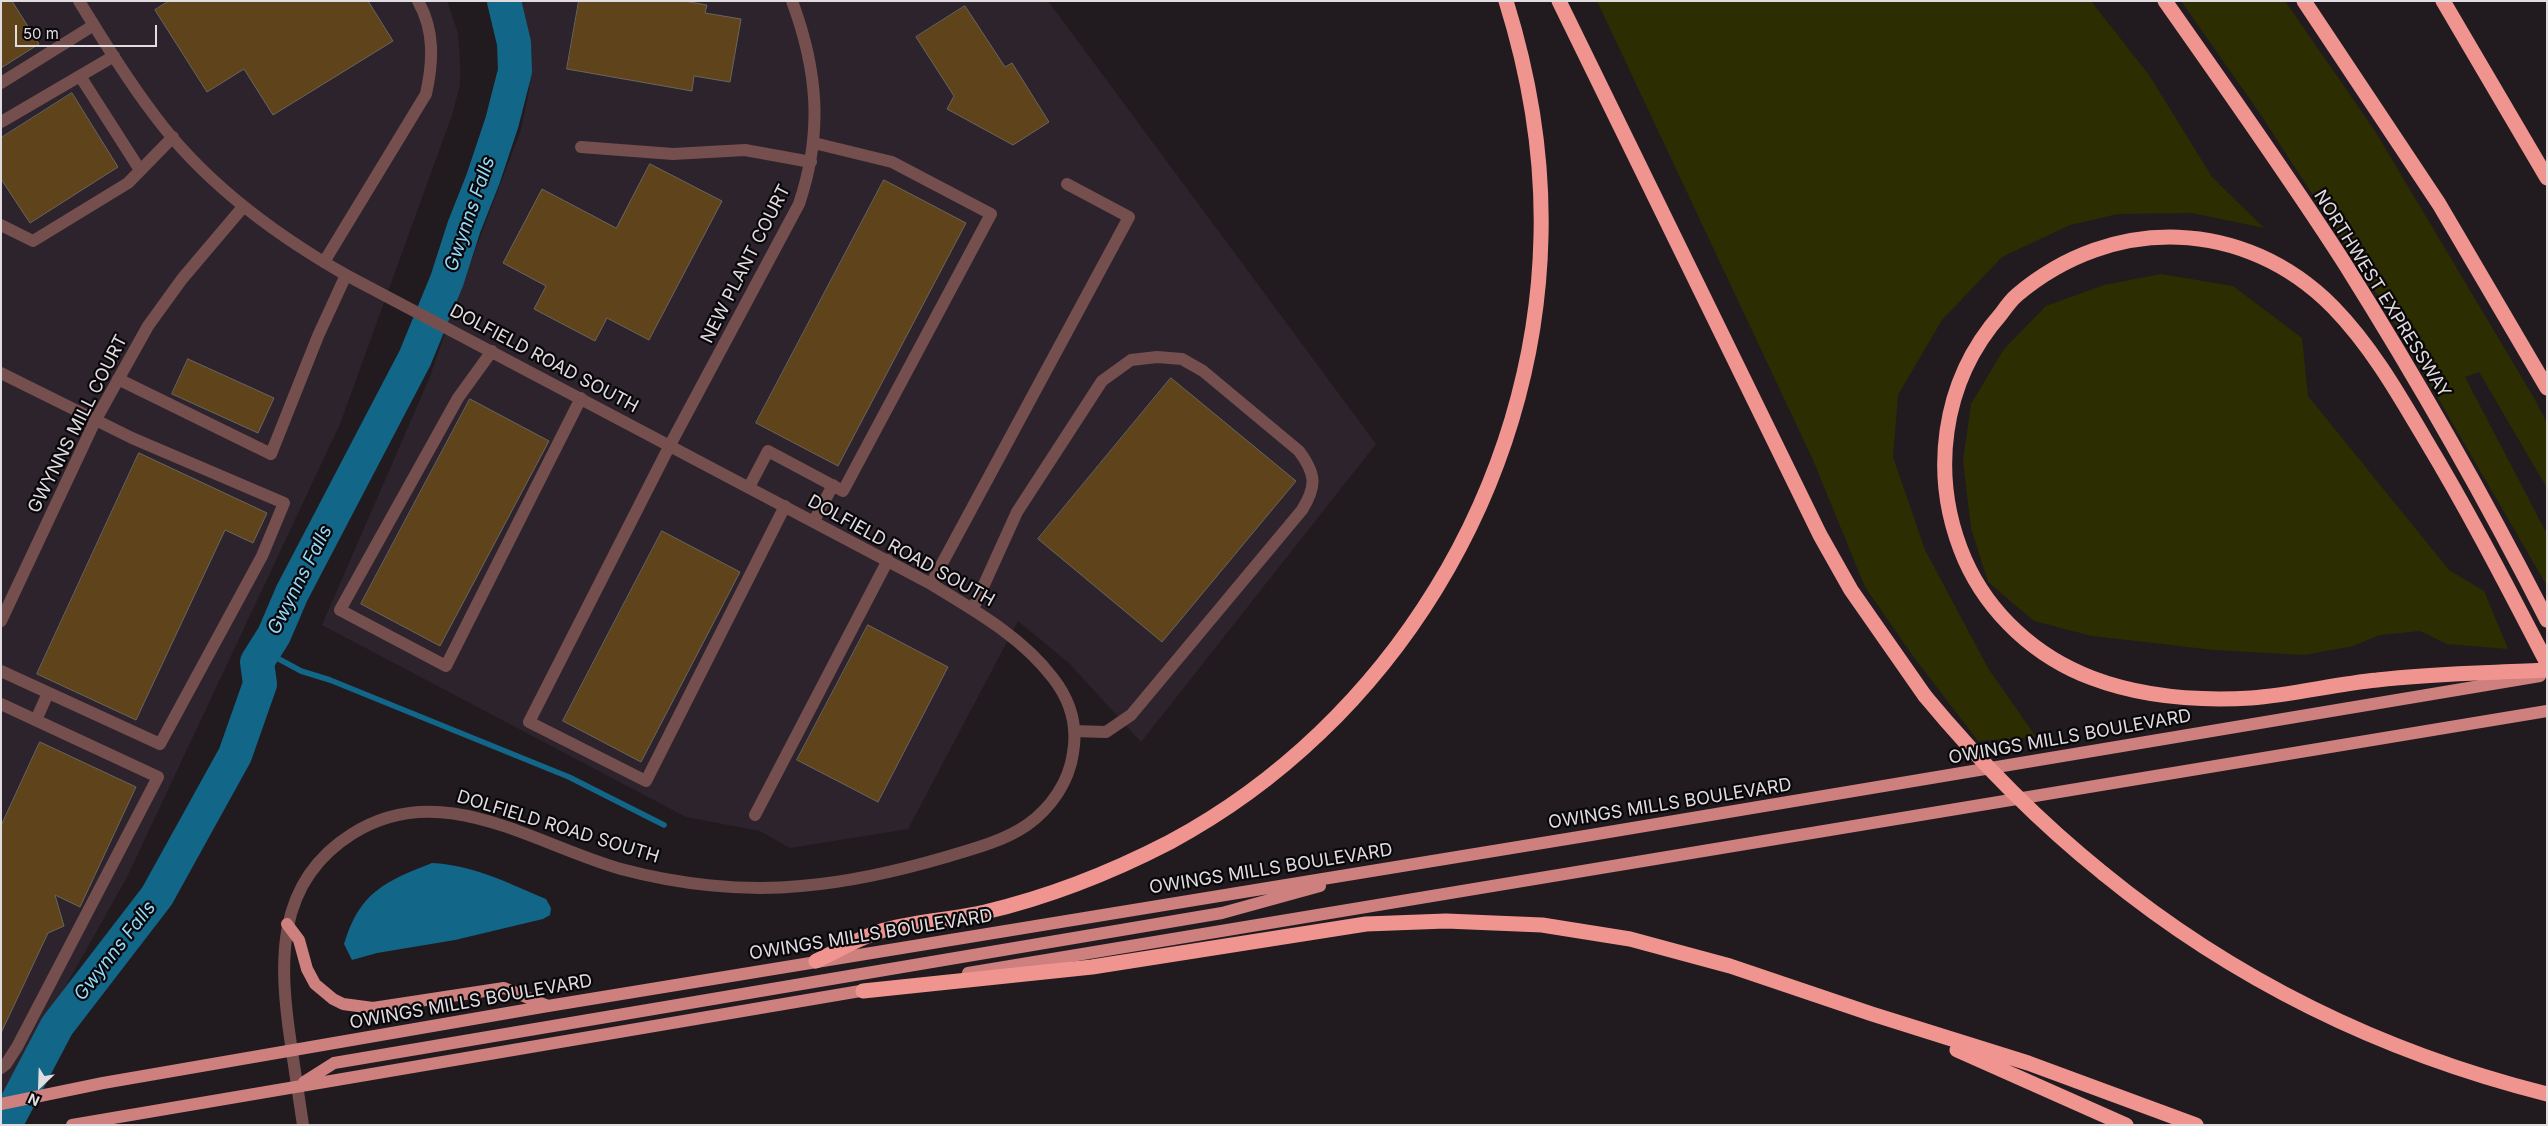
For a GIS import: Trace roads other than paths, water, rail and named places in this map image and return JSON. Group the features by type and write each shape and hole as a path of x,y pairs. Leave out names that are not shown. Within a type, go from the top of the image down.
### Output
{"highway":[{"path":"816,961 878,932 983,913 1028,901 1124,864 1169,842 1212,818 1284,765 1343,711 1406,636 1440,585 1478,511 1506,440 1530,345 1541,238 1539,157 1527,79 1506,1"},
{"path":"1559,1 1820,535 1851,590 1925,696 2002,783 2069,845 2136,900 2200,945 2237,968 2326,1016 2422,1057 2547,1094"},
{"name":"NORTHWEST EXPRESSWAY","path":"2165,1 2349,271 2458,455 2545,616"},
{"path":"2304,1 2439,204 2547,388"},
{"path":"2443,1 2547,178"},
{"path":"2547,663 2448,477 2386,372 2332,307 2303,282 2270,262 2231,244 2188,236 2148,238 2109,245 2063,264 2016,295 1984,332 1962,372 1950,410 1944,451 1945,498 1956,538 1976,586 2009,624 2036,649 2066,666 2090,678 2126,689 2168,697 2242,698 2379,679 2547,670"},
{"path":"862,991 1092,967 1366,924 1446,921 1542,925 1630,939 1730,966 1872,1014 2028,1063 2196,1125"},
{"path":"1872,1014 2126,1125"}],"main road":[{"name":"OWINGS MILLS BOULEVARD","path":"1,1104 103,1083 548,1006 2547,675"},
{"path":"78,1123 2547,711"},
{"path":"297,1086 334,1063 1222,913 1382,869"},
{"path":"287,924 299,940 306,969 315,984 333,999 343,1004 373,1008 504,988 548,1006"}],"street":[{"name":"DOLFIELD ROAD SOUTH","path":"79,1 155,117 243,207 282,237 346,275 888,560 973,609 1013,638 1051,675 1064,692 1072,711 1074,731 1072,762 1065,781 1055,798 1027,825 1008,836 967,851 900,870 797,887 709,884 624,870 472,816 450,811 410,812 362,828 329,852 303,883 287,924 283,951 285,1006 304,1125"},
{"path":"324,262 426,94 432,69 432,42 423,10 418,1"},
{"name":"NEW PLANT COURT","path":"786,506 646,781 529,722 670,445 800,204 811,162 816,110 812,72 792,1"},
{"path":"1,83 94,25"},
{"path":"1,122 114,56"},
{"path":"80,76 140,170"},
{"path":"1,225 33,241 128,183 173,137"},
{"path":"749,487 768,451 843,491 991,214 892,162 814,143"},
{"path":"581,146 673,154 745,150 811,162"},
{"path":"931,584 1129,217 1067,184"},
{"name":"GWYNNS MILL COURT","path":"1,621 95,420 148,326 176,286 243,207"},
{"path":"118,378 271,454 318,336 346,275"},
{"path":"492,352 458,398 340,610 446,666 581,398"},
{"path":"973,609 1017,512 1102,381 1132,360 1158,357 1182,359 1203,371 1299,451 1310,466 1314,484 1310,498 1302,510 1131,715 1106,732 1074,731"},
{"path":"1,373 95,420 284,503 262,556 160,744 1,671"},
{"path":"814,521 833,486"},
{"path":"755,815 888,560"},
{"path":"36,720 48,692"},
{"path":"1,704 158,777 17,1047 1,1068"}],"water":[{"path":"432,863 447,864 476,871 546,899 551,908 550,915 543,919 455,940 377,953 352,960 344,944 350,926 366,901 387,883"}],"waterway":[{"name":"Gwynns Falls","path":"5,1125 57,1026 157,896 235,755 260,684 257,662 274,635 292,593 415,358 447,280 464,227 483,179 502,122 515,71 514,43 504,1"},
{"path":"264,651 301,671 330,680 569,777 664,825"}]}
